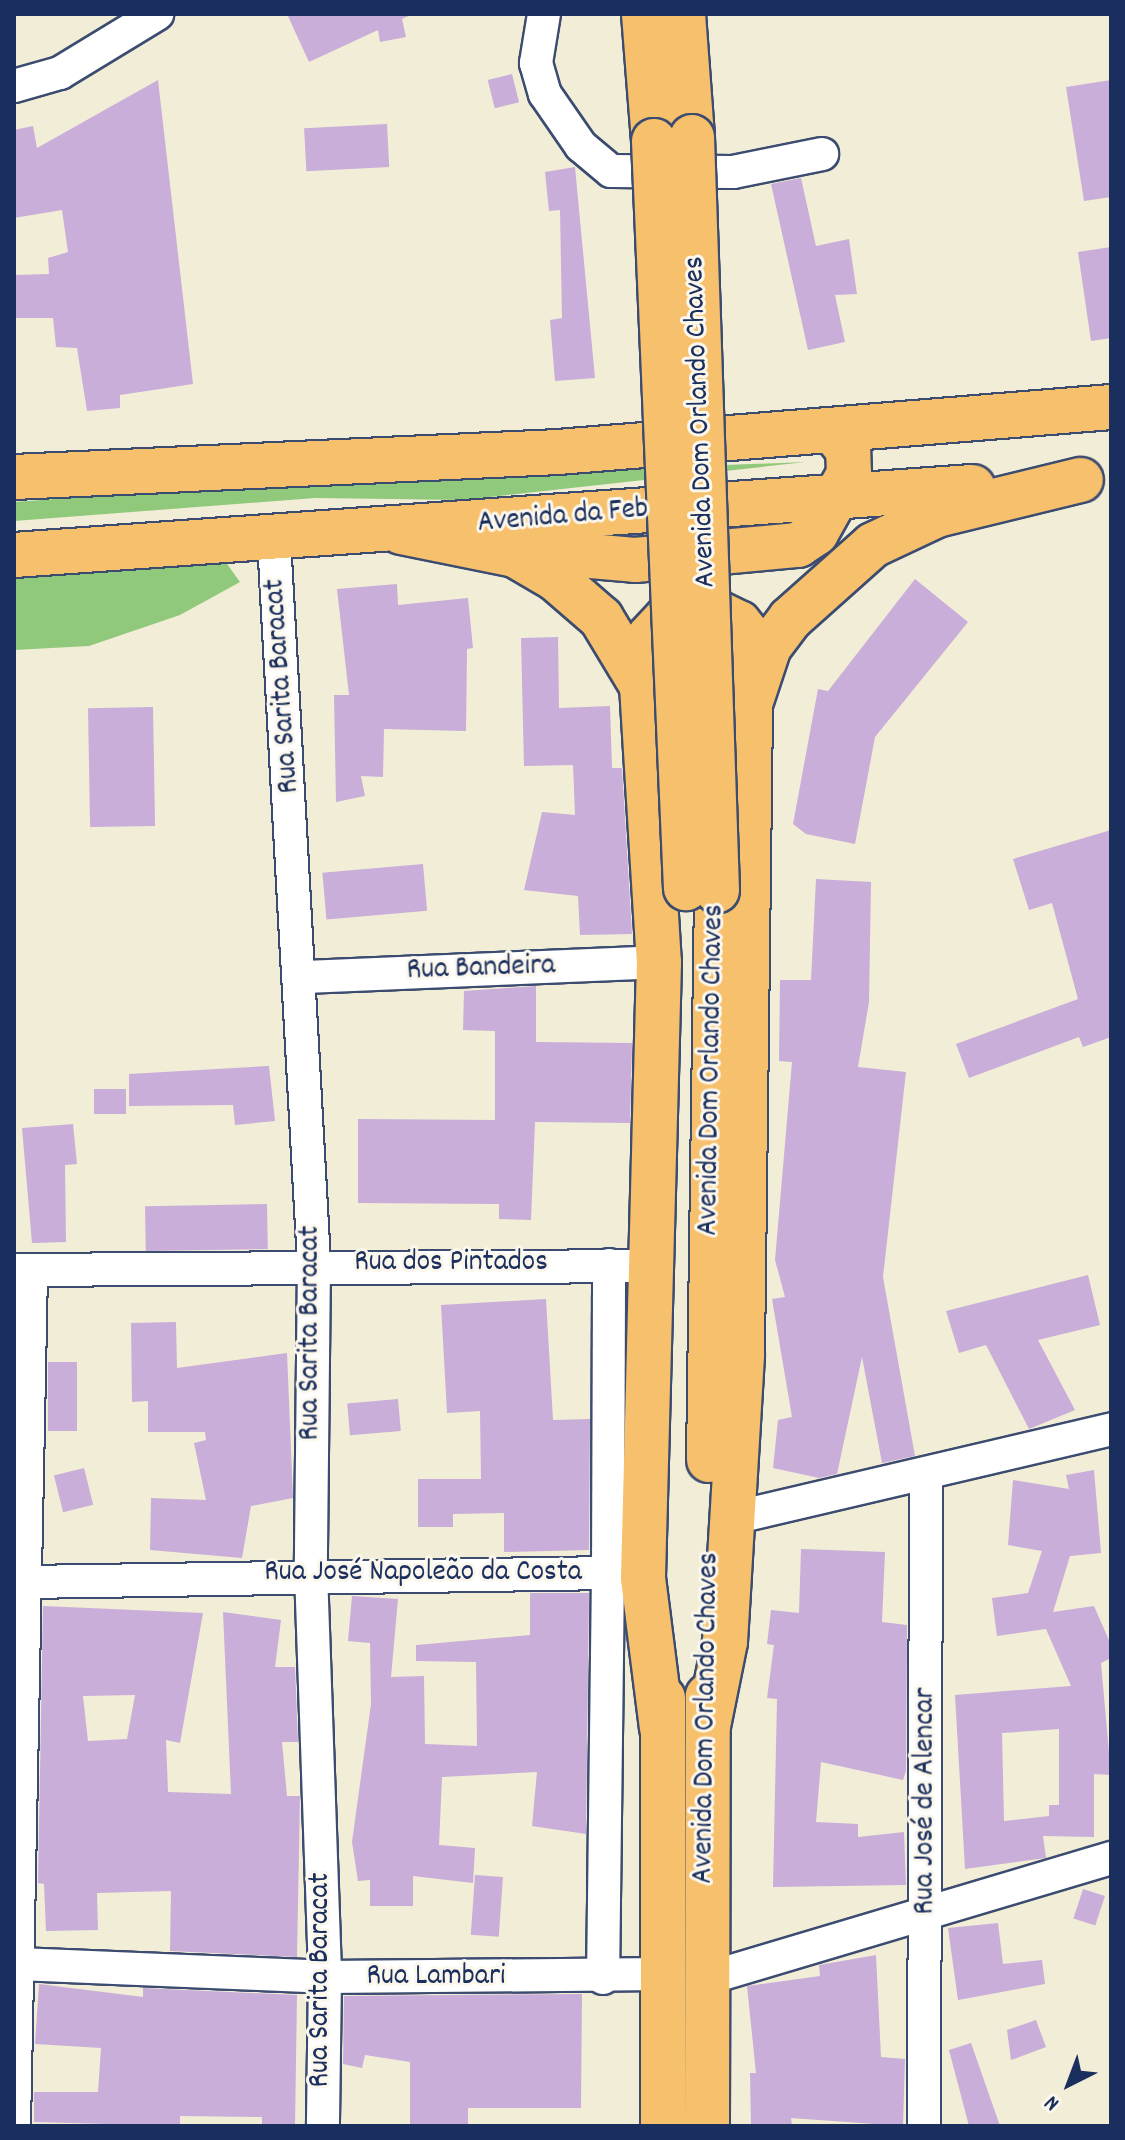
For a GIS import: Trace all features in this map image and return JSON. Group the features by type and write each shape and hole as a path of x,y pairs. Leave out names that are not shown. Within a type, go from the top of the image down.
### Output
{"main road":[{"path":"644,14 673,139"},
{"path":"683,14 673,139 701,890"},
{"path":"14,477 558,452 1111,407"},
{"path":"401,532 478,545 606,560 775,549 816,533 837,495 851,464 833,431"},
{"path":"750,704 769,647 790,619 873,545 937,515 1096,479"},
{"name":"Avenida da Feb","path":"14,555 401,532 837,495 1096,479"},
{"path":"478,545 530,563 590,608 619,643 642,686"},
{"path":"662,1728 643,1578 628,1265 659,962 642,686 649,637 667,618 710,609 739,623 753,641 746,1224 725,1642 708,1726"},
{"name":"Avenida Dom Orlando Chaves","path":"701,890 708,1726 707,2126"},
{"name":"Avenida Dom Orlando Chaves","path":"663,2126 662,1728 701,890"}],"street":[{"path":"14,86 60,73 157,14"},
{"path":"544,14 536,63 545,94 581,146 611,171 733,172 822,154"},
{"name":"Rua Sarita Baracat","path":"274,540 303,977 314,1263 311,1572 325,1977 323,2126"},
{"name":"Rua Bandeira","path":"303,977 659,962"},
{"name":"Rua dos Pintados","path":"22,1270 314,1263 628,1265"},
{"path":"608,1573 628,1265"},
{"path":"14,2126 25,1582 22,1270"},
{"path":"733,1518 926,1477 1111,1429"},
{"name":"Rua José de Alencar","path":"924,2126 928,1913 926,1477"},
{"name":"Rua José Napoleão da Costa","path":"25,1582 311,1572 608,1573 603,1978"},
{"path":"705,1979 1111,1858"},
{"name":"Rua Lambari","path":"18,1964 325,1977 603,1978 662,1974"}],"green space":[{"path":"806,462 463,500 315,498 14,521 14,502 300,481"},
{"path":"225,561 240,582 180,615 89,646 14,650 14,573"}],"building":[{"path":"287,14 413,14 402,19 406,37 380,42 378,30 309,62"},
{"path":"512,74 519,102 495,108 488,80"},
{"path":"158,80 193,384 120,395 120,408 87,411 77,348 56,347 53,318 14,318 14,275 49,274 48,258 68,252 62,210 14,218 14,130 33,126 37,148"},
{"path":"1111,80 1111,197 1084,201 1066,87"},
{"path":"387,124 389,167 306,171 304,128"},
{"path":"575,167 595,378 555,381 550,320 562,318 560,210 549,211 545,172"},
{"path":"801,178 816,246 849,239 857,294 835,295 845,342 808,350 771,184"},
{"path":"1111,247 1111,338 1091,341 1078,252"},
{"path":"915,579 968,622 875,737 855,844 806,834 793,824 818,689 828,691"},
{"path":"397,584 398,605 468,598 473,648 467,649 466,731 384,729 383,777 361,776 365,796 336,802 334,695 349,695 337,589"},
{"path":"558,637 559,708 610,706 612,768 622,768 632,934 580,935 578,896 524,890 542,812 575,815 573,765 524,766 521,638"},
{"path":"153,707 155,826 90,827 88,708"},
{"path":"1111,830 1111,1037 1083,1047 1079,1037 969,1078 956,1044 1078,999 1052,903 1029,910 1013,859"},
{"path":"423,864 427,911 326,920 322,873"},
{"path":"816,879 871,882 869,1002 858,1067 906,1072 883,1277 915,1456 882,1463 862,1357 837,1474 819,1478 773,1468 778,1420 792,1417 772,1299 785,1297 775,1260 792,1062 779,1061 780,980 811,980"},
{"path":"536,986 536,1042 632,1043 630,1123 535,1122 531,1220 499,1219 499,1204 358,1203 358,1119 495,1120 495,1031 463,1030 464,991"},
{"path":"269,1066 275,1121 235,1125 233,1105 129,1106 129,1074"},
{"path":"94,1089 126,1089 126,1114 94,1114"},
{"path":"73,1124 77,1164 65,1165 66,1242 32,1243 22,1128"},
{"path":"267,1204 268,1249 146,1251 145,1206"},
{"path":"1088,1275 1100,1325 1038,1340 1075,1410 1029,1429 986,1345 959,1353 946,1311"},
{"path":"546,1299 553,1420 590,1419 589,1550 504,1552 504,1513 453,1514 453,1527 418,1527 418,1479 481,1479 480,1411 447,1413 441,1305"},
{"path":"176,1322 177,1368 287,1353 293,1498 251,1506 242,1558 150,1550 151,1498 206,1500 194,1443 206,1440 205,1432 148,1432 148,1401 132,1402 131,1323"},
{"path":"48,1362 77,1362 77,1431 48,1431"},
{"path":"398,1399 401,1431 350,1435 347,1403"},
{"path":"84,1468 93,1505 63,1512 54,1475"},
{"path":"1094,1470 1101,1553 1070,1556 1053,1612 1094,1606 1111,1645 1111,1658 1101,1663 1111,1775 1094,1774 1094,1837 1043,1836 1046,1858 965,1869 955,1695 1071,1686 1046,1629 997,1636 992,1598 1028,1593 1042,1551 1008,1545 1013,1480 1069,1489 1066,1475","holes":["1059,1729 1059,1805 1049,1805 1049,1816 1004,1821 1002,1733"]},
{"path":"801,1549 885,1552 882,1622 907,1625 906,1771 903,1780 821,1762 816,1822 858,1824 858,1837 904,1832 906,1885 773,1887 777,1699 767,1698 774,1645 767,1644 771,1610 799,1613"},
{"path":"530,1593 589,1593 586,1834 532,1826 537,1772 442,1777 439,1845 475,1848 473,1883 413,1876 413,1906 370,1906 370,1880 358,1881 352,1842 371,1704 370,1643 348,1641 352,1596 398,1599 391,1677 424,1676 425,1744 477,1746 476,1662 416,1661 416,1645 530,1635"},
{"path":"43,1606 203,1613 180,1743 166,1740 168,1792 231,1794 223,1612 281,1620 275,1667 295,1667 298,1742 282,1742 287,1796 300,1796 297,1957 170,1951 171,1891 97,1893 98,1930 46,1931 44,1884 38,1883","holes":["135,1695 127,1739 88,1741 83,1696"]},
{"path":"475,1875 503,1877 499,1937 471,1935"},
{"path":"1083,1889 1105,1896 1095,1926 1073,1918"},
{"path":"998,1923 1003,1964 1042,1960 1045,1984 958,2000 948,1928"},
{"path":"876,1955 881,2057 905,2059 903,2126 791,2118 792,2126 751,2126 750,2073 756,2073 747,1986 820,1976 819,1965"},
{"path":"39,1984 143,1997 143,1988 297,1995 295,2126 262,2126 262,2117 180,2116 180,2126 34,2122 34,2092 98,2092 101,2048 35,2044"},
{"path":"582,1994 581,2108 468,2108 468,2126 410,2126 410,2062 365,2055 362,2068 343,2064 344,1996"},
{"path":"1036,2020 1046,2047 1011,2060 1007,2030"},
{"path":"971,2043 1000,2126 969,2126 949,2050"}]}
